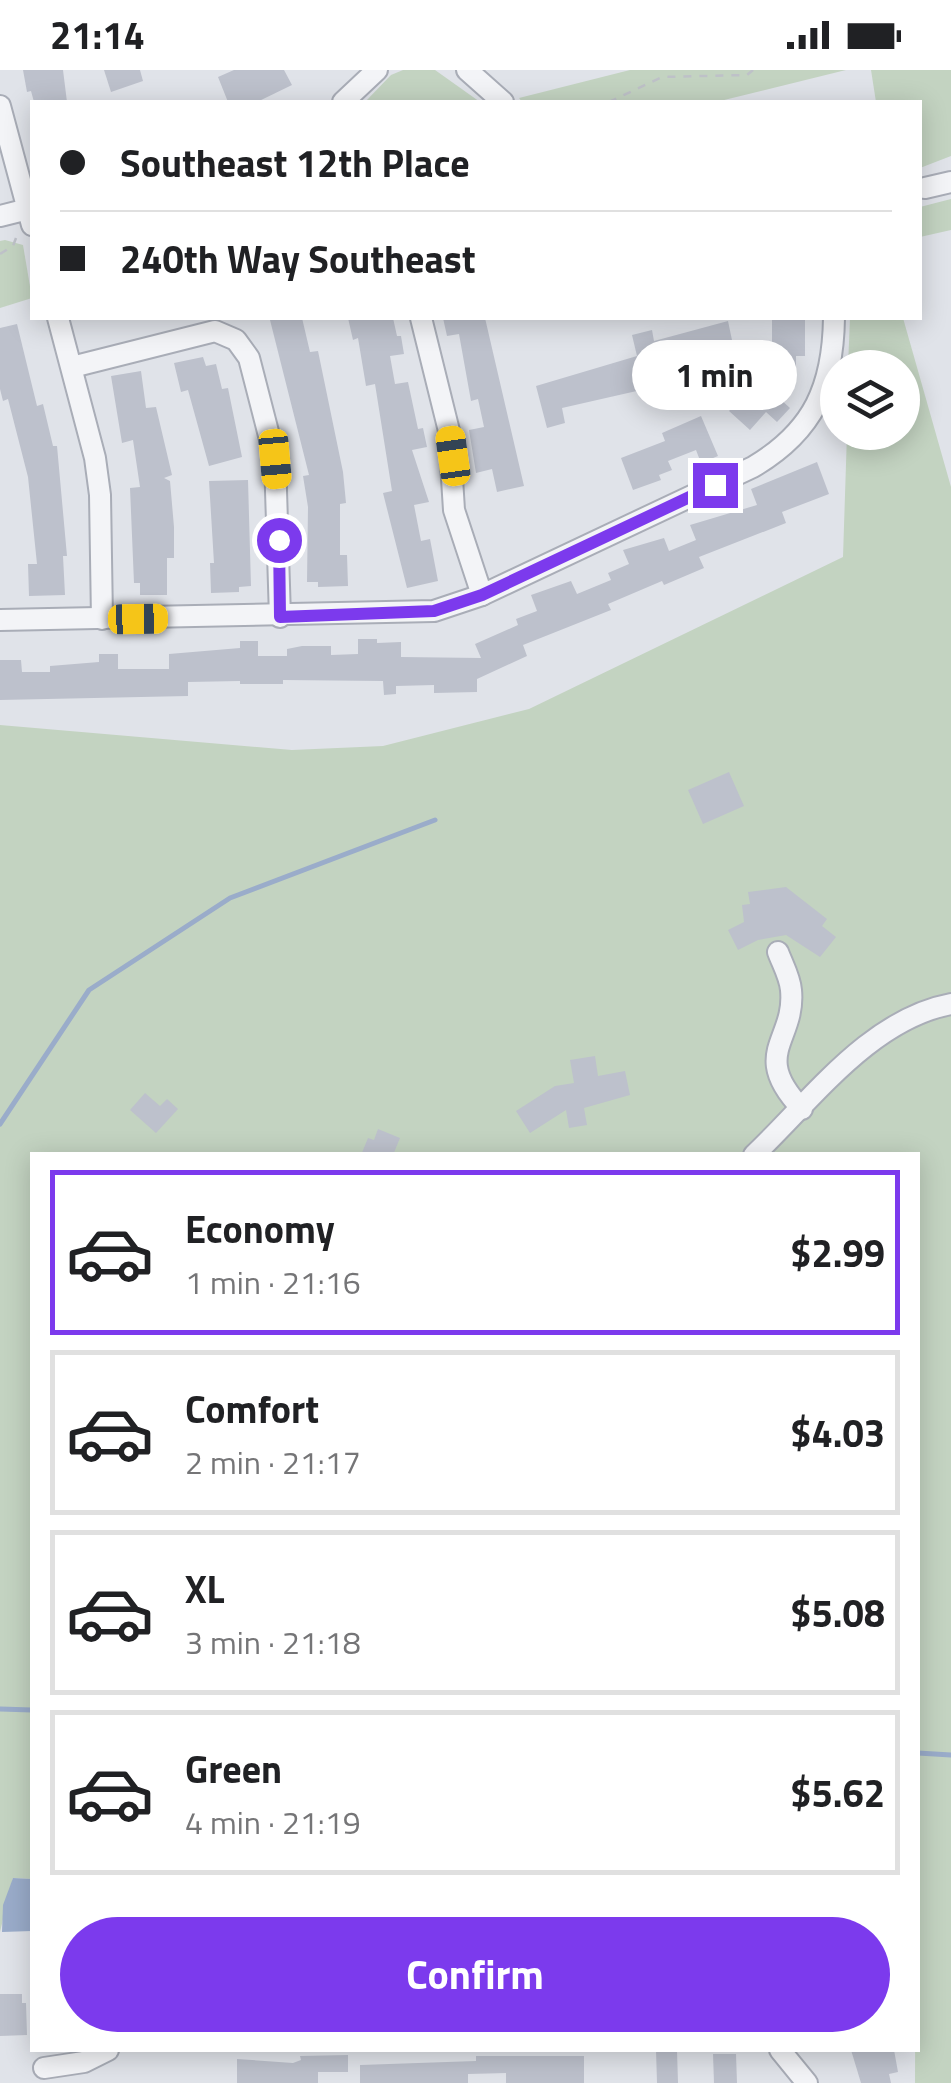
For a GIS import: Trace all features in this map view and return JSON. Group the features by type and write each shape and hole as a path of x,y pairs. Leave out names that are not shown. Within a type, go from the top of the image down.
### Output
{"street":[{"path":"345,100 377,70"},
{"path":"468,70 494,78"},
{"path":"0,106 30,211"},
{"path":"925,188 951,182"},
{"path":"0,216 30,214"},
{"path":"59,320 95,458 100,496 102,619"},
{"path":"422,320 450,431 454,510 482,595"},
{"path":"0,620 411,614 482,595 752,467 786,445 812,412 831,367 834,320"},
{"path":"72,367 215,331 227,335 249,358 275,459 280,617"},
{"path":"778,952 791,987 777,1048 778,1072 788,1094 802,1108"},
{"path":"757,1152 867,1046 921,1011 951,1004"},
{"path":"44,2068 84,2062 104,2052"},
{"path":"782,2052 808,2083"}],"path":[{"path":"613,100 662,77 747,74 753,70"}],"green space":[{"path":"403,70 435,70 477,100 367,100 391,75"},
{"path":"630,70 846,70 724,100 519,98"},
{"path":"871,70 951,70 951,156 922,167 922,100 876,100"},
{"path":"951,199 951,230 922,237 922,206"},
{"path":"0,241 23,245 30,299 0,308"},
{"path":"850,320 904,320 912,350 849,350"},
{"path":"920,378 951,487 951,2083 915,2083 915,2052 920,2052 920,1152 30,1152 30,1879 13,1878 0,1932 0,725 292,750 383,746 529,709 843,557 846,450 920,450"}],"water":[{"path":"13,1878 30,1879 30,1931 2,1932 3,1905"}],"building":[{"path":"23,70 63,70 67,100 33,100 31,91 27,92"},
{"path":"104,70 140,70 143,81 111,92"},
{"path":"234,70 284,70 292,85 261,100 227,100 218,77"},
{"path":"270,320 302,320 310,352 318,351 343,472 346,503 340,504 340,555 347,555 348,586 318,587 318,582 307,582 308,507 303,476 309,475"},
{"path":"348,320 393,320 397,336 401,336 404,354 390,356 395,384 408,382 418,429 423,428 427,447 412,450 429,502 414,505 421,541 430,539 438,581 407,588 383,493 392,491 375,384 366,386 358,338 353,340"},
{"path":"443,320 485,320 524,486 497,492 492,469 476,473 469,430 484,427 478,399 471,401 459,334 447,336"},
{"path":"772,320 805,320 805,356 796,356 796,371 772,371 772,363 780,355 772,356"},
{"path":"728,321 737,364 718,367 715,353 678,361 679,364 660,368 663,385 562,408 565,423 547,428 536,386 637,356 632,335 652,330 654,341"},
{"path":"17,324 37,406 43,404 53,446 57,446 67,556 63,556 65,595 29,596 28,564 37,564 28,477 8,399 3,401 0,389 0,328"},
{"path":"203,357 206,366 216,364 222,389 228,388 242,457 209,466 188,390 181,392 174,363"},
{"path":"141,371 146,408 156,407 172,475 164,478 170,481 174,527 174,558 167,558 167,595 140,595 140,583 134,583 130,488 140,487 133,440 122,443 111,376"},
{"path":"758,379 790,408 777,422 766,412 750,430 729,411"},
{"path":"701,416 718,456 701,463 696,450 668,461 672,470 659,475 661,480 633,490 621,458 665,441 662,433"},
{"path":"817,462 829,494 782,512 786,523 699,557 704,568 664,585 662,581 608,604 611,610 523,645 527,656 477,679 477,692 434,693 434,685 396,686 396,694 384,695 383,681 283,680 283,684 188,682 188,696 0,700 0,660 21,660 22,672 50,672 50,666 99,662 99,654 118,654 118,669 169,669 169,654 240,648 240,641 258,641 258,656 287,656 287,649 302,646 331,646 331,655 358,654 358,639 401,642 401,657 481,658 475,644 518,625 516,619 537,611 531,595 571,581 577,594 611,580 608,573 629,564 623,550 664,538 669,551 696,540 690,525 757,505 751,489"},
{"path":"248,480 251,586 239,587 239,592 211,593 210,563 214,563 209,481"},
{"path":"729,772 744,806 703,824 688,790"},
{"path":"786,887 827,919 822,926 836,937 820,957 786,935 758,940 738,950 728,930 744,922 742,905 750,904 748,892"},
{"path":"595,1056 598,1076 625,1071 630,1095 584,1108 587,1125 569,1128 566,1110 530,1133 516,1111 555,1086 574,1083 570,1060"},
{"path":"145,1093 160,1106 167,1099 178,1109 156,1133 130,1110"},
{"path":"378,1129 400,1138 394,1152 362,1152 368,1138 374,1140"},
{"path":"0,1994 22,1994 27,2035 0,2036"},
{"path":"656,2052 677,2052 678,2083 657,2083"},
{"path":"852,2052 894,2052 898,2072 889,2074 891,2083 861,2083"},
{"path":"713,2054 736,2054 737,2083 714,2083"},
{"path":"348,2055 348,2072 318,2072 318,2083 237,2083 237,2059 293,2063 301,2060 300,2056"},
{"path":"476,2056 584,2056 584,2083 506,2083 506,2073 468,2074 468,2083 360,2083 360,2065 476,2061"}],"waterway":[{"path":"0,1124 89,990 230,898 435,820"},
{"path":"0,1709 30,1710"},
{"path":"920,1753 951,1755"}],"route":[{"path":"279,540 280,617 411,614 434,611 482,595 715,485"}]}
